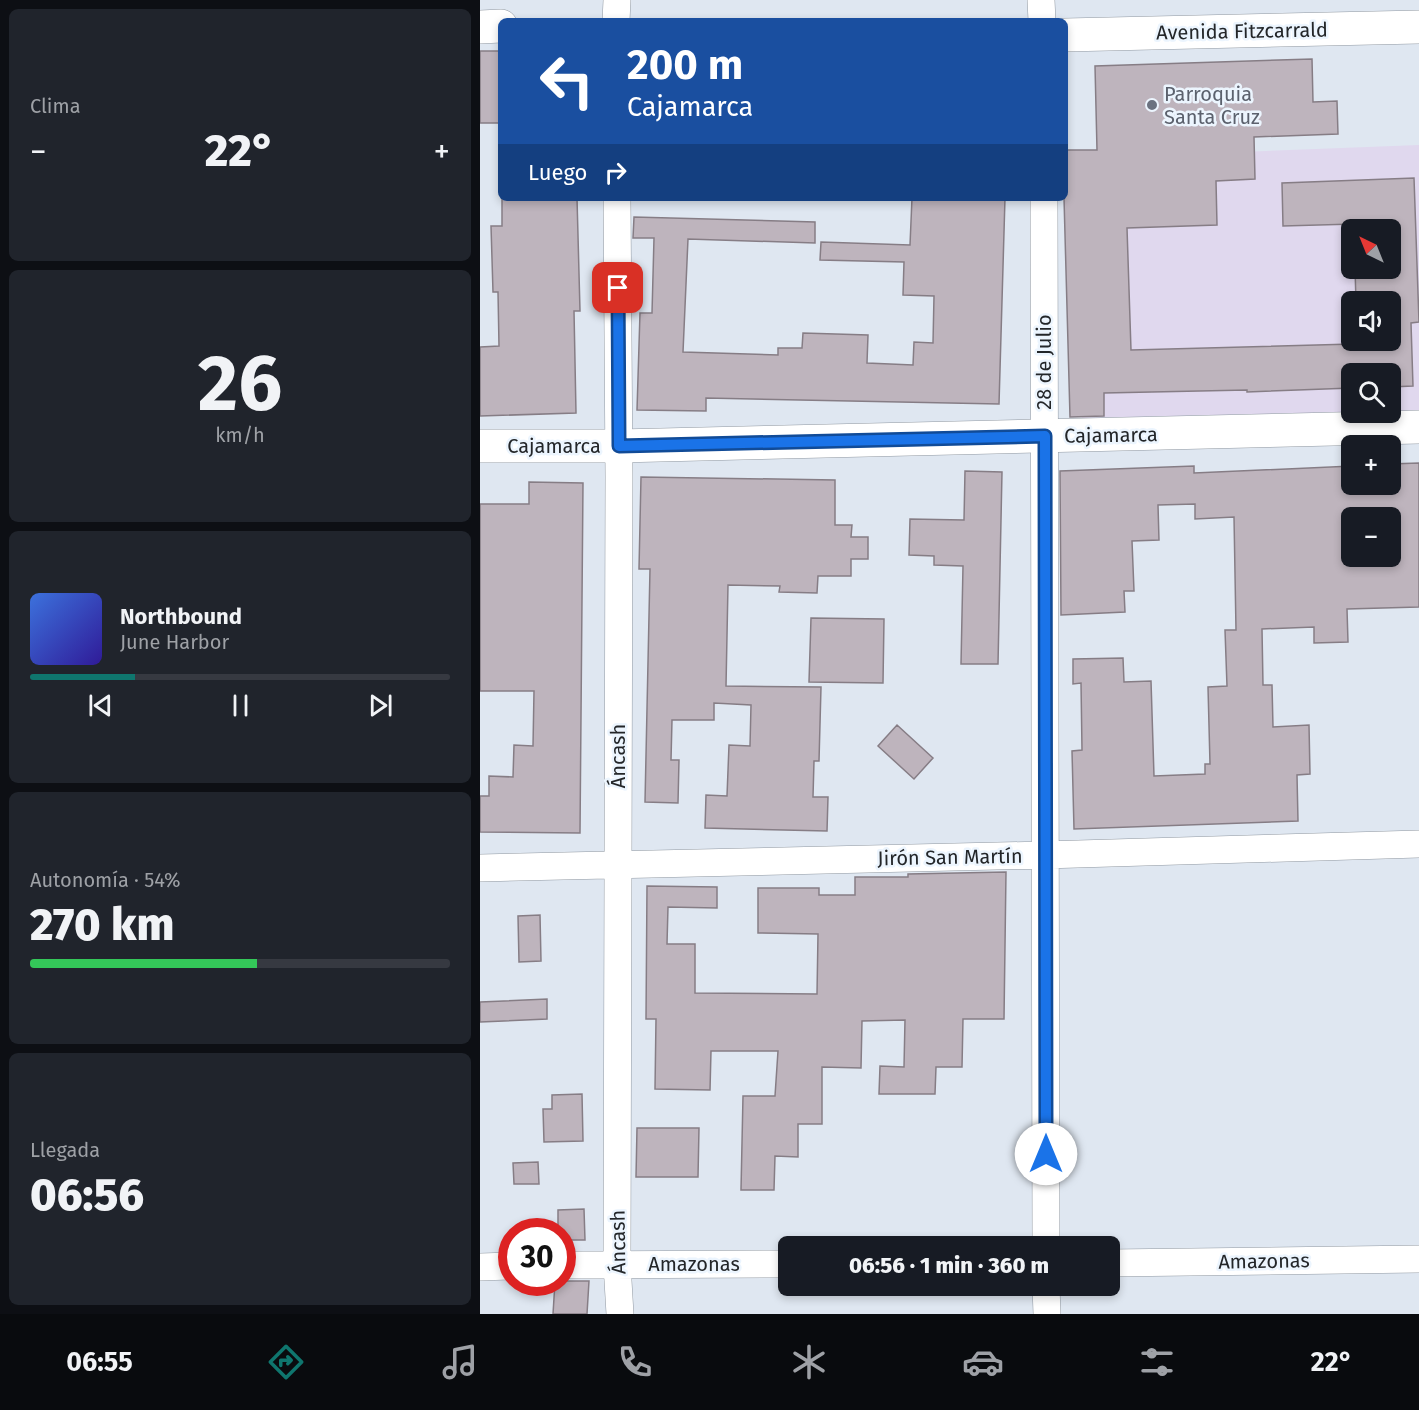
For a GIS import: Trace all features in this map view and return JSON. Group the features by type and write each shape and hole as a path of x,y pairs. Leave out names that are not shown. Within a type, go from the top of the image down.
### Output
{"street":[{"path":"616,18 617,0"},
{"path":"1041,0 1042,18"},
{"path":"480,27 498,26"},
{"name":"Avenida Fitzcarrald","path":"1068,35 1419,27"},
{"name":"Áncash","path":"617,201 619,446 617,1264 620,1314"},
{"name":"28 de Julio","path":"1044,201 1046,1236"},
{"name":"Cajamarca","path":"480,446 619,446 1419,427"},
{"name":"Jirón San Martín","path":"480,868 1419,844"},
{"name":"Amazonas","path":"1120,1263 1419,1259"},
{"name":"Amazonas","path":"576,1265 778,1264"},
{"path":"480,1267 498,1266"},
{"path":"1046,1296 1047,1314"}],"shaded area":[{"path":"1419,145 1419,411 1401,411 1401,363 1341,363 1341,412 1082,418 1083,158"}],"building":[{"path":"480,51 498,51 498,123 480,123"},
{"path":"1312,59 1313,102 1337,101 1338,134 1254,137 1255,179 1216,181 1217,225 1127,228 1131,350 1341,344 1341,351 1401,351 1401,291 1356,291 1355,279 1401,279 1401,219 1341,219 1341,224 1283,226 1282,183 1414,178 1419,322 1411,323 1413,386 1401,387 1401,363 1341,363 1341,388 1104,393 1104,416 1070,417 1064,201 1068,201 1068,150 1097,150 1095,66"},
{"path":"502,201 577,201 580,311 574,311 576,413 480,416 480,347 499,346 498,292 493,292 491,226 502,226"},
{"path":"912,201 1005,201 999,404 706,398 706,411 637,410 640,313 652,313 654,238 633,238 634,217 815,222 815,243 688,239 683,352 778,355 778,348 802,348 803,333 868,335 867,363 913,365 914,342 933,343 934,296 903,295 904,262 820,260 821,242 910,245"},
{"path":"1419,463 1419,607 1347,609 1348,642 1314,643 1314,627 1262,629 1263,685 1272,685 1273,727 1309,725 1310,774 1297,775 1298,821 1074,829 1072,751 1082,750 1081,683 1073,684 1073,659 1123,658 1124,682 1151,681 1154,776 1205,774 1205,764 1210,764 1208,687 1227,686 1225,630 1236,630 1234,517 1195,519 1195,504 1158,505 1159,540 1132,541 1134,591 1124,591 1125,612 1061,615 1060,471 1194,466 1194,473 1341,466 1341,495 1401,495 1401,464"},
{"path":"965,471 1002,472 998,664 961,664 963,566 934,565 934,556 909,555 910,519 964,520"},
{"path":"641,477 835,480 835,525 852,525 851,537 868,537 868,559 851,559 851,576 818,576 817,593 779,592 780,586 728,585 726,686 821,687 819,761 814,761 813,797 828,797 827,831 705,828 706,795 727,796 729,745 750,746 751,705 714,703 714,720 672,720 671,760 679,760 678,803 645,802 650,569 639,569"},
{"path":"529,482 583,483 580,833 480,832 480,796 489,796 489,776 513,777 514,745 533,746 534,691 480,691 480,504 529,504"},
{"path":"811,618 884,619 883,683 809,682"},
{"path":"897,725 933,758 914,779 878,746"},
{"path":"1006,872 1004,1019 963,1019 962,1067 936,1067 935,1094 879,1094 880,1066 904,1067 905,1020 862,1021 861,1068 822,1067 822,1124 798,1124 798,1157 775,1156 774,1190 741,1190 743,1096 775,1096 778,1051 711,1051 710,1090 655,1089 656,1019 646,1019 647,886 717,887 717,908 668,907 667,944 695,944 695,993 817,994 818,934 758,933 758,888 819,888 819,895 855,895 855,877"},
{"path":"540,915 541,961 519,962 518,916"},
{"path":"547,999 547,1019 480,1022 480,1002"},
{"path":"582,1094 583,1141 544,1142 543,1109 552,1109 552,1095"},
{"path":"637,1128 699,1128 698,1177 636,1177"},
{"path":"538,1162 539,1184 514,1184 513,1163"},
{"path":"584,1209 585,1240 576,1240 576,1218 558,1218 558,1210"},
{"path":"576,1281 589,1281 587,1314 553,1314 554,1296 576,1296"}],"place":[{"name":"Parroquia Santa Cruz","path":"1152,105"}],"route":[{"path":"618,288 619,446 1045,436 1046,1154"}]}
